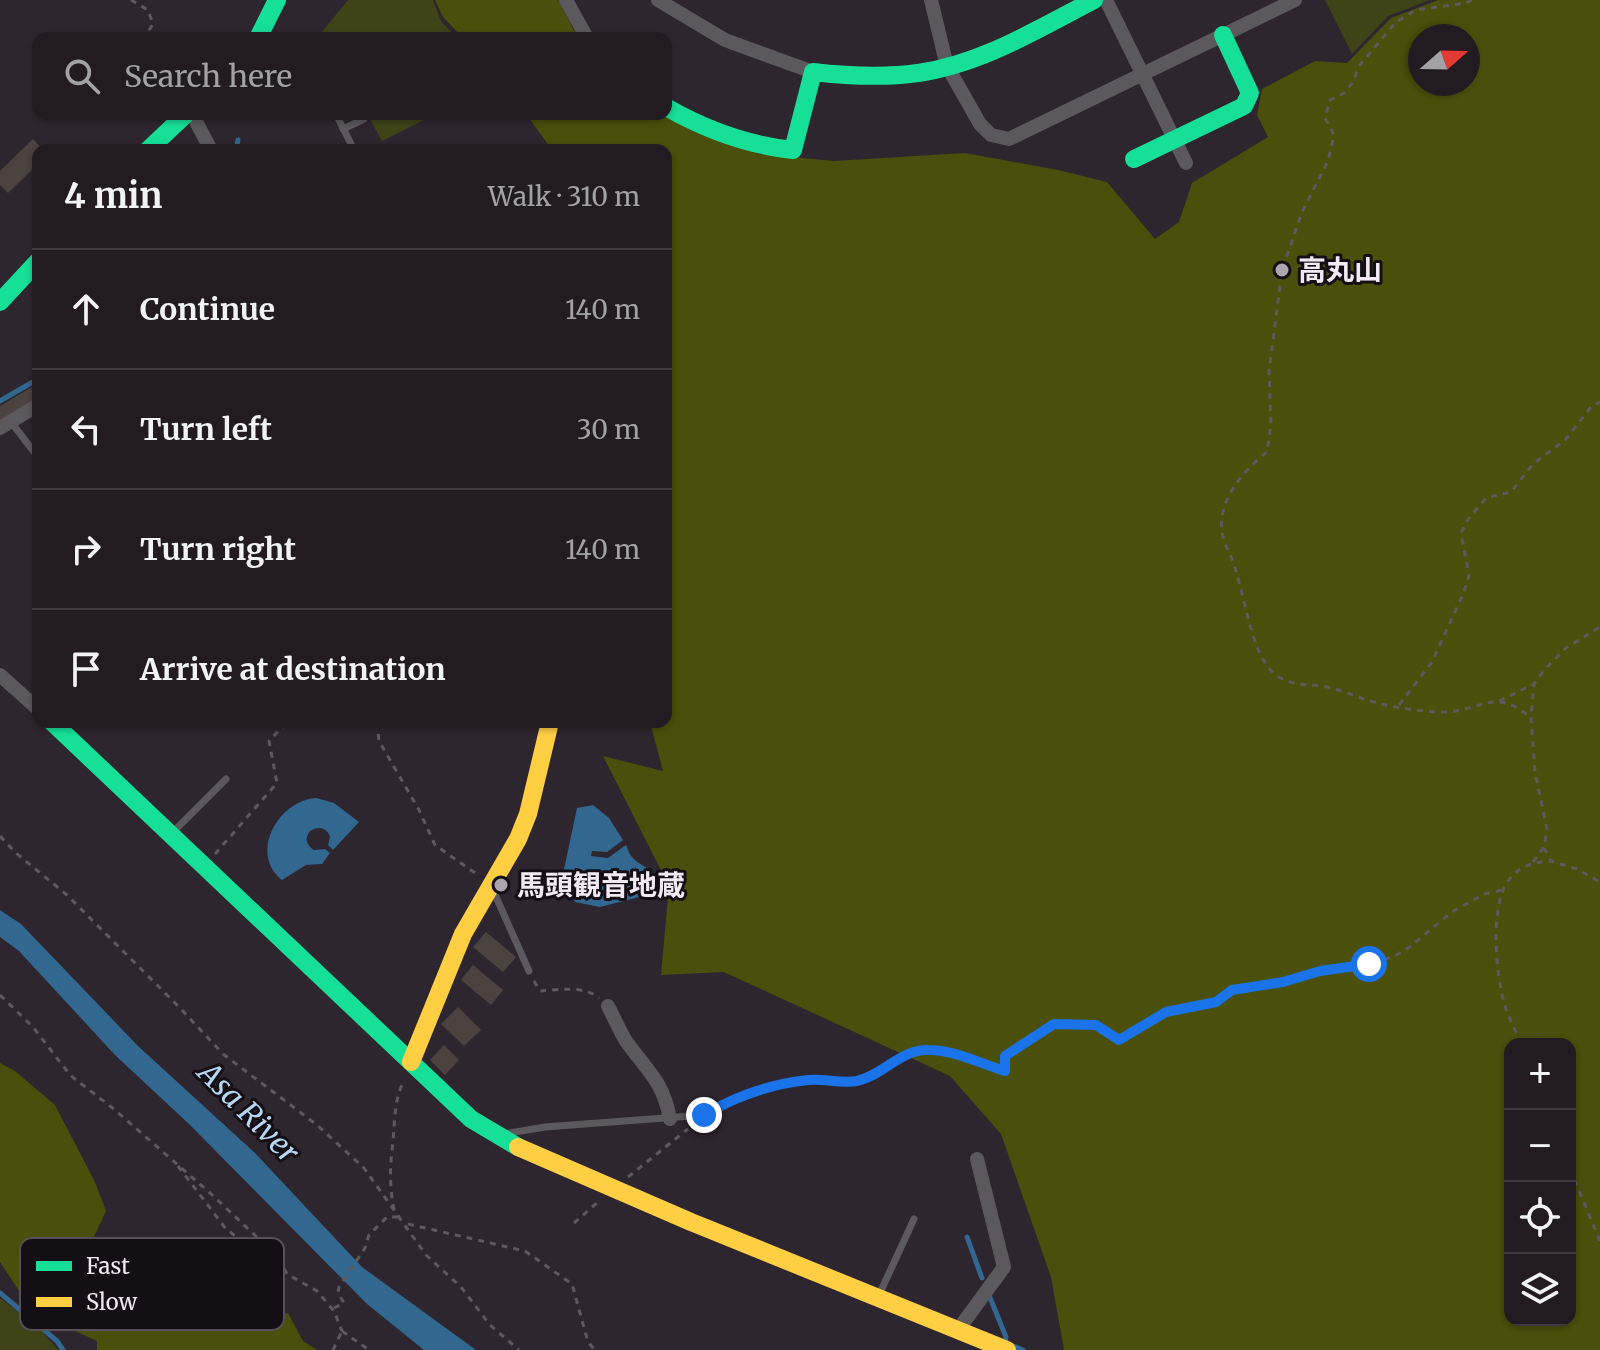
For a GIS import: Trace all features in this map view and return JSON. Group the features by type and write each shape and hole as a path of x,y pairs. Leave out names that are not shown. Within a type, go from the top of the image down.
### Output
{"street":[{"path":"262,32 277,0"},
{"path":"566,0 584,32"},
{"path":"658,0 677,5 725,40 813,72 896,76 947,66 994,50 1094,0"},
{"path":"931,0 947,66 980,124 991,135 1009,139 1295,0"},
{"path":"1106,0 1186,163"},
{"path":"1134,159 1244,106 1250,93 1223,35"},
{"path":"672,110 740,140 766,148 793,150 813,72"},
{"path":"155,144 182,120"},
{"path":"193,120 207,144"},
{"path":"0,302 32,267"},
{"path":"5,424 32,408"},
{"path":"0,675 32,704"},
{"path":"58,728 172,833 289,949 471,1119 495,1136 614,1189 1007,1350"},
{"path":"411,1062 456,947 511,855 528,814 549,728"},
{"path":"608,1006 625,1039 666,1096 670,1119"},
{"path":"958,1330 1004,1267 977,1159"}],"lane":[{"path":"339,120 351,144"},
{"path":"343,129 362,120"},
{"path":"5,424 32,451"},
{"path":"172,833 226,779"},
{"path":"491,884 529,971"},
{"path":"495,1136 545,1127 704,1115"},
{"path":"878,1297 914,1219"}],"path":[{"path":"131,0 148,10 153,24 148,32"},
{"path":"1472,0 1416,10 1396,22 1359,66 1353,82 1344,93 1330,100 1325,118 1334,135 1328,161 1312,189 1282,270 1269,372 1271,423 1267,452 1253,463 1237,483 1224,506 1220,521 1224,543 1237,568 1253,636 1260,654 1274,673 1293,684 1324,686 1370,702 1446,712 1499,701 1534,684 1566,648 1600,627"},
{"path":"1398,706 1432,662 1464,592 1469,575 1461,533 1469,518 1486,498 1511,492 1533,464 1565,440 1591,407 1600,402"},
{"path":"1518,1038 1506,1008 1496,957 1502,890 1509,879 1533,862 1544,847 1547,829 1535,772 1531,718 1534,684"},
{"path":"1499,701 1517,706 1531,718"},
{"path":"205,865 277,783 269,741 281,728"},
{"path":"378,728 379,741 419,810 435,845 491,884"},
{"path":"0,836 67,895 223,1054 317,1125 364,1168 426,1255 461,1287 490,1325 519,1350"},
{"path":"1544,847 1551,861"},
{"path":"1533,862 1551,861 1577,869 1600,882"},
{"path":"574,1223 704,1115 732,1098 768,1087 809,1080 857,1081 889,1066 908,1052 930,1049 1005,1071 1005,1056 1054,1024 1096,1025 1119,1040 1166,1012 1216,1002 1232,990 1283,982 1395,956 1452,912 1484,894 1502,890"},
{"path":"529,971 540,991 593,993 608,1006"},
{"path":"0,995 33,1027 70,1075 176,1163 258,1238"},
{"path":"394,1211 388,1175 393,1111 411,1062"},
{"path":"176,1163 226,1229 238,1238"},
{"path":"1575,1182 1600,1241"},
{"path":"334,1311 336,1305 344,1303 338,1293 373,1230 387,1217 399,1217"},
{"path":"406,1224 525,1251 572,1284 588,1342 595,1350"},
{"path":"284,1269 287,1274"},
{"path":"284,1272 317,1291 334,1311 342,1331 369,1350"},
{"path":"333,1350 342,1331"}],"green space":[{"path":"348,0 433,0 441,21 451,32 322,32"},
{"path":"435,0 558,0 575,32 457,32 443,17"},
{"path":"1325,0 1430,0 1388,16 1352,54"},
{"path":"1438,0 1600,0 1600,1350 1064,1350 1051,1277 1001,1134 950,1076 724,972 661,975 669,886 603,756 663,771 652,728 672,728 672,144 548,144 530,120 672,118 759,154 834,161 965,153 1058,170 1107,182 1155,239 1179,222 1192,183 1268,137 1257,115 1262,89 1315,61 1347,63 1391,18"},
{"path":"370,120 424,120 382,141"},
{"path":"0,1063 15,1071 55,1105 95,1182 106,1211 93,1238 20,1238 20,1292 0,1262"},
{"path":"0,1298 20,1313 20,1330 41,1330 58,1350 0,1350"},
{"path":"288,1313 303,1341 317,1350 97,1350 97,1341 73,1330 284,1330 284,1314"}],"water":[{"path":"316,798 334,803 359,822 333,850 328,845 330,837 327,831 319,828 310,831 307,839 310,846 314,850 325,849 330,853 322,864 306,865 282,880 272,869 268,856 272,830 290,808"},
{"path":"593,805 609,818 623,840 607,852 592,851 591,856 608,858 626,845 632,857 653,873 655,893 600,907 575,902 563,874 577,808"},
{"path":"0,910 21,924 138,1046 255,1153 362,1267 476,1350 424,1350 367,1304 189,1124 115,1055 19,951 0,937"}],"building":[{"path":"33,139 38,144 32,144 32,170 8,193 0,185 0,171"},
{"path":"32,387 32,402 0,420 0,406"},
{"path":"486,932 516,957 503,972 473,947"},
{"path":"473,965 503,990 491,1005 461,980"},
{"path":"458,1007 481,1030 464,1046 441,1024"},
{"path":"444,1045 459,1060 445,1075 430,1060"}],"waterway":[{"path":"237,144 238,140"},
{"path":"0,401 32,382"},
{"path":"967,1237 982,1278"},
{"path":"0,1293 20,1310"},
{"path":"989,1295 1006,1337 1005,1343 1023,1350"},
{"path":"44,1330 63,1350"}],"traffic: fast":[{"path":"261,32 277,0"},
{"path":"672,110 727,135 793,150 813,72 879,76 941,68 987,54 1094,0"},
{"path":"1134,159 1244,106 1250,93 1223,35"},
{"path":"154,144 180,120"},
{"path":"0,302 32,267"},
{"path":"58,728 471,1119 518,1147"}],"traffic: slow":[{"path":"411,1062 463,934 518,839 528,814 549,728"},
{"path":"518,1147 691,1222 1007,1350"}],"place":[{"name":"高丸山","path":"1282,270"},
{"name":"馬頭観音地蔵","path":"501,885"}],"route":[{"path":"704,1115 732,1098 768,1087 809,1080 857,1081 889,1066 908,1052 930,1049 1005,1071 1005,1056 1054,1024 1096,1025 1119,1040 1166,1012 1216,1002 1232,990 1369,964"}],"water label":[{"name":"Asa River","path":"249,1112"}]}
